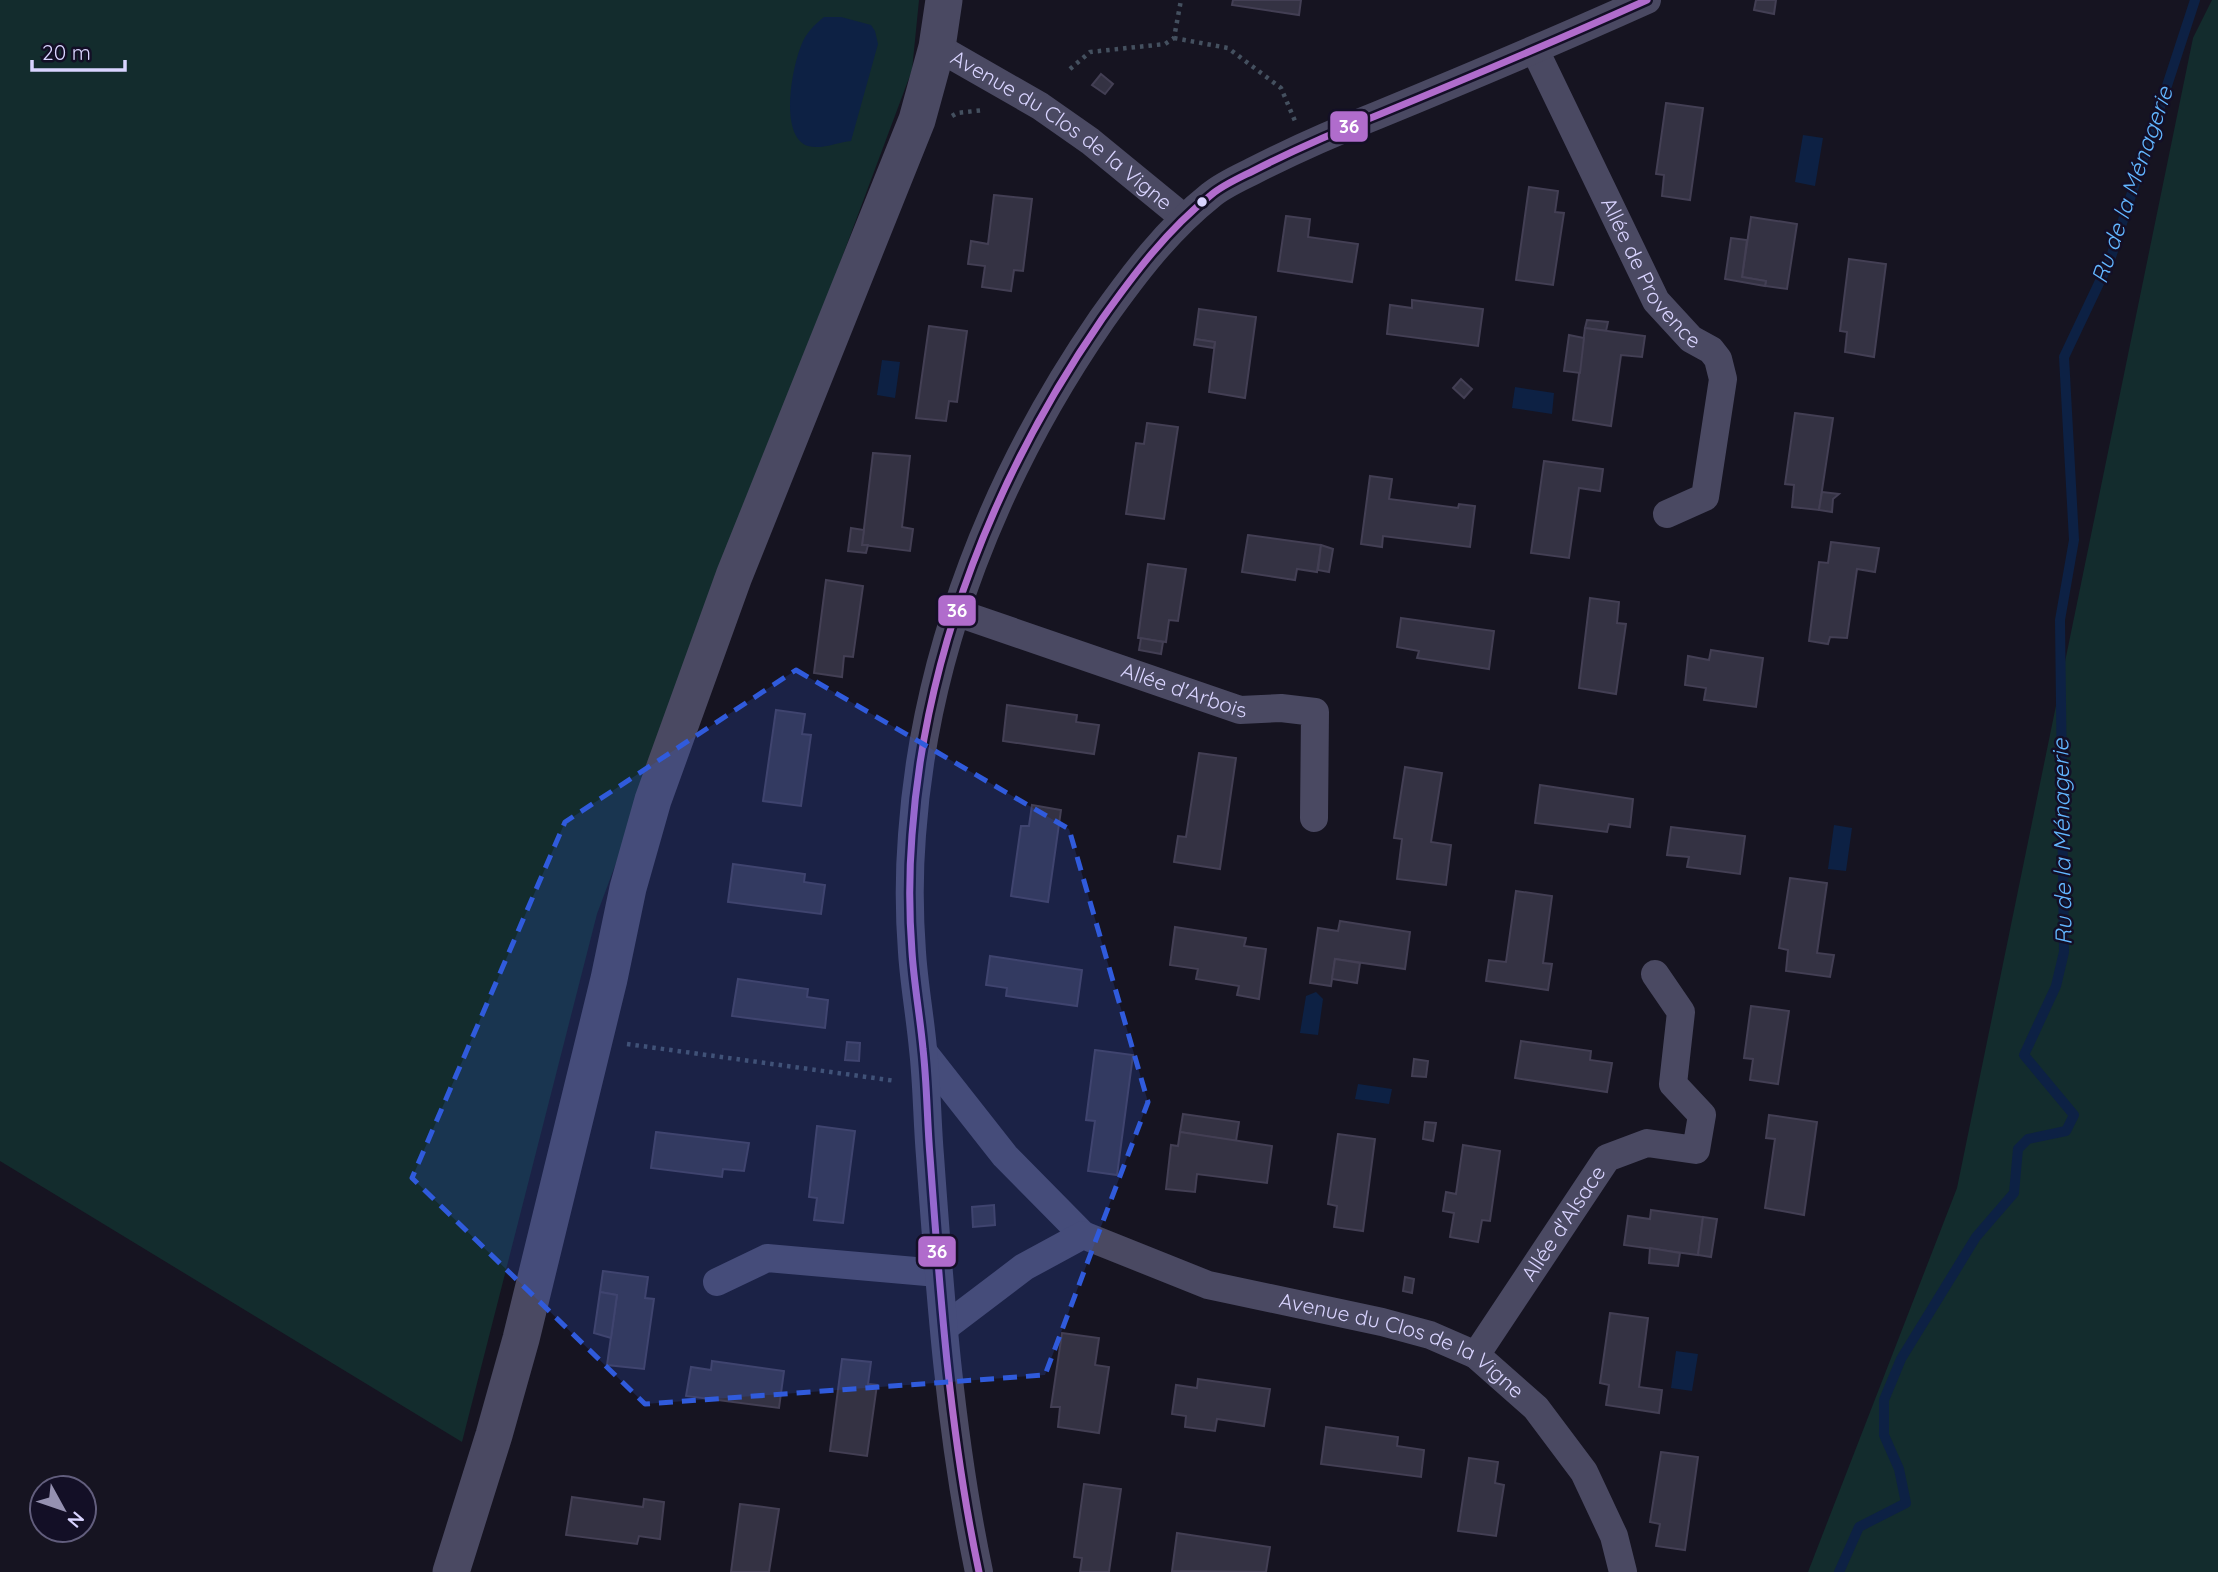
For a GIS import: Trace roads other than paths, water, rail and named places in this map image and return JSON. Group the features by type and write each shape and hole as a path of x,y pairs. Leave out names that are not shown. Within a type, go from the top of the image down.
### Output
{"street":[{"path":"451,1572 521,1339 609,979 628,888 653,800 734,576 917,120 937,47 944,0"},
{"name":"Avenue du Clos de la Vigne","path":"979,1572 951,1405 938,1273 924,1053 910,916 912,835 919,766 936,678 955,612 977,554 1033,428 1091,335 1162,239 1215,191 1304,145 1535,50 1647,0"},
{"name":"Avenue du Clos de la Vigne","path":"937,47 1040,106 1090,141 1184,218"},
{"name":"Allée de Provence","path":"1535,50 1656,302 1691,339 1711,351 1721,366 1724,379 1705,497 1667,514"},
{"name":"Allée d'Arbois","path":"955,612 1240,710 1281,708 1315,712 1314,818"},
{"name":"Allée d'Alsace","path":"1476,1355 1606,1158 1647,1143 1696,1150 1702,1115 1673,1084 1681,1013 1655,974"},
{"name":"Avenue du Clos de la Vigne","path":"924,1053 1005,1156 1083,1235 1208,1285 1430,1335 1476,1355 1536,1408 1584,1472 1614,1536 1623,1572"},
{"path":"944,1327 1024,1267 1083,1235"},
{"path":"717,1282 767,1258 938,1273"}],"water":[{"path":"824,17 841,17 871,25 878,44 851,141 813,147 799,140 793,129 790,100 794,70 803,42 810,30"},
{"path":"1803,135 1823,138 1815,186 1795,182"},
{"path":"882,360 900,362 895,398 877,395"},
{"path":"1515,387 1554,393 1552,414 1512,408"},
{"path":"1834,825 1852,828 1846,871 1828,869"},
{"path":"1316,992 1323,999 1318,1035 1300,1033 1306,996"},
{"path":"1358,1084 1392,1089 1389,1104 1355,1099"},
{"path":"1676,1351 1698,1354 1692,1391 1671,1388"}],"waterway":[{"name":"Ru de la Ménagerie","path":"1839,1572 1859,1527 1906,1503 1899,1469 1884,1435 1884,1400 1901,1359 1976,1237 2014,1193 2018,1149 2028,1139 2066,1131 2074,1115 2024,1055 2056,986 2064,952 2060,620 2074,540 2064,357 2110,260 2195,0"}]}
